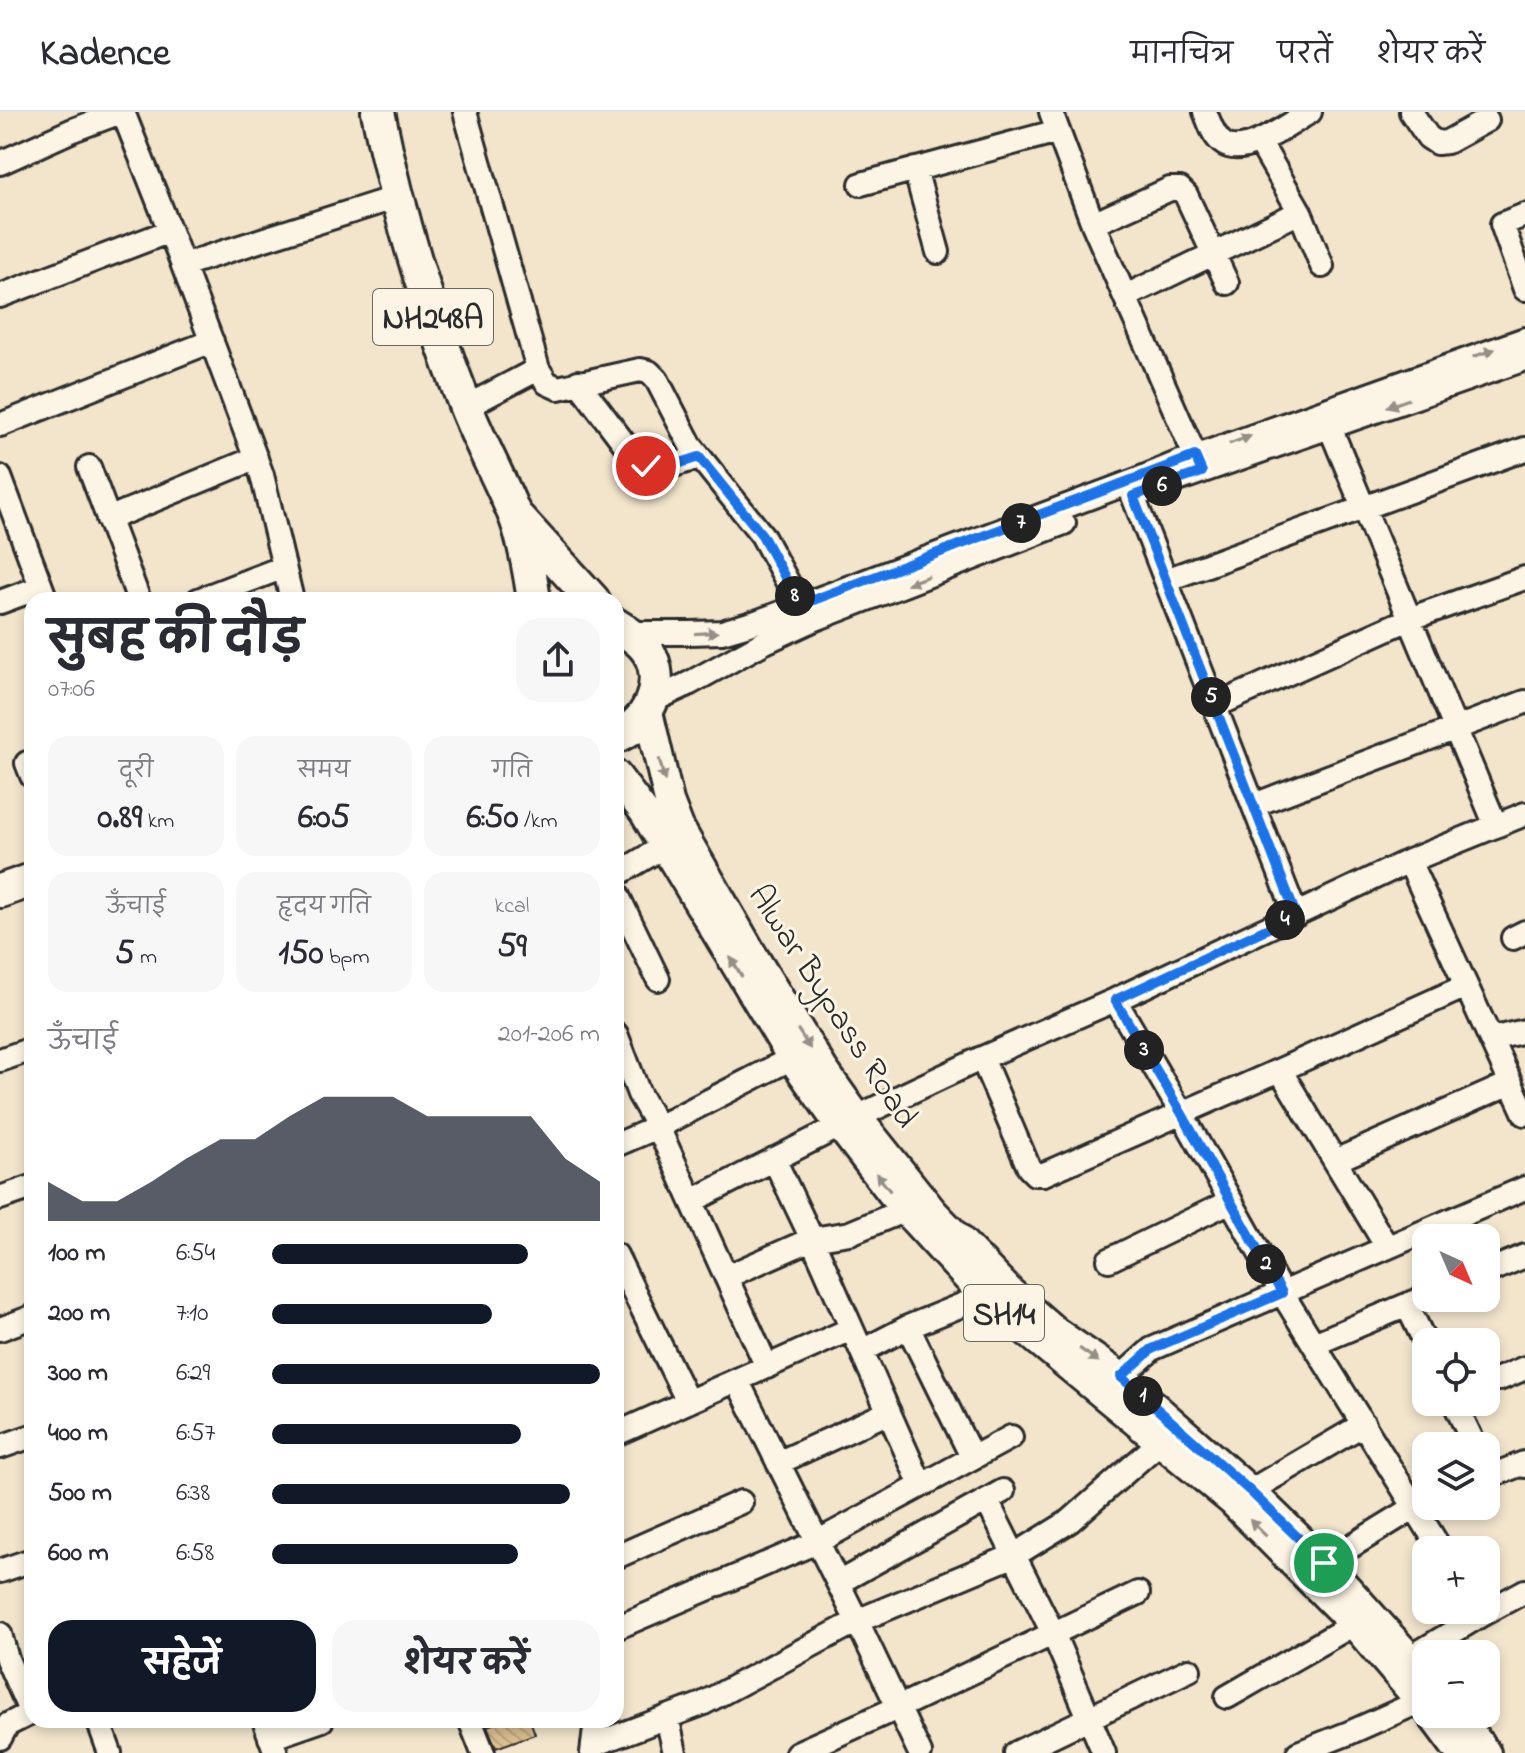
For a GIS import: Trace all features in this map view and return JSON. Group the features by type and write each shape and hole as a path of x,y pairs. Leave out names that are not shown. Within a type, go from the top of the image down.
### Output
{"highway":[{"name":"NH248A","path":"378,112 397,197 429,308 489,463 514,514 532,592"},
{"name":"NH248A","path":"514,514 586,592"},
{"path":"624,631 643,645 652,662 656,682 650,706 624,733"},
{"path":"0,891 24,883"},
{"path":"0,906 24,898"}],"main road":[{"name":"SH14","path":"650,706 669,801 672,837"},
{"name":"SH14","path":"624,785 672,837 792,1058 848,1122 905,1210 984,1296 1232,1501 1412,1682"},
{"name":"Alwar Bypass Road","path":"672,837 789,1017 848,1122 1010,1292 1056,1332 1121,1377 1250,1491 1324,1563 1412,1680"},
{"name":"SH14","path":"1444,1728 1460,1753"},
{"path":"1467,1728 1486,1753"}],"street":[{"path":"0,163 122,112 262,475 290,592"},
{"path":"465,112 538,369 547,383 558,388 640,370 649,372 657,380 691,446 762,535 800,605"},
{"path":"1205,112 1215,136 1226,146 1239,149 1310,112"},
{"path":"1411,112 1428,137 1437,143 1447,142 1487,120"},
{"path":"861,184 1055,122 1093,224 1199,464"},
{"path":"1259,141 1300,212 1322,266"},
{"path":"915,169 938,252"},
{"path":"1093,224 1170,189 1180,189 1186,195 1227,283"},
{"path":"183,265 397,197"},
{"path":"1126,296 1300,212"},
{"path":"1525,215 1502,224 1525,289"},
{"path":"0,296 170,231"},
{"path":"624,627 690,633 722,632 756,622 1326,419 1525,339"},
{"path":"0,425 212,341"},
{"path":"1326,419 1525,359"},
{"path":"466,407 538,369"},
{"path":"578,382 633,455 646,466 662,469 699,457"},
{"path":"1326,419 1496,826"},
{"path":"1166,580 1525,449"},
{"path":"108,519 256,458"},
{"path":"650,706 763,643 813,620 1133,496 1199,464"},
{"path":"89,467 136,592"},
{"path":"0,477 43,592"},
{"path":"1133,496 1296,915"},
{"path":"219,592 284,567"},
{"path":"1215,706 1409,619 1525,578"},
{"path":"0,602 24,597"},
{"path":"1254,805 1525,702"},
{"path":"692,1201 982,1058 1115,1000 1409,861 1525,814"},
{"path":"624,870 672,837"},
{"path":"1409,861 1525,1114"},
{"path":"624,909 658,979"},
{"path":"982,1058 1029,1168 1035,1174 1044,1174 1466,986"},
{"path":"1115,1000 1282,1293 1364,1424 1412,1493"},
{"path":"1491,1039 1525,1031"},
{"path":"0,1060 24,1052"},
{"path":"624,1055 639,1094 658,1127 767,1367"},
{"path":"624,1142 792,1058"},
{"path":"1280,1070 1387,1247"},
{"path":"1335,1161 1511,1083"},
{"path":"774,1159 921,1485"},
{"path":"1121,1377 1152,1349 1525,1188"},
{"path":"0,1198 24,1190"},
{"path":"1109,1260 1231,1201"},
{"path":"726,1277 812,1239 850,1233 905,1210"},
{"path":"1500,1266 1525,1256"},
{"path":"624,1271 688,1402"},
{"path":"862,1351 908,1327 984,1296"},
{"path":"1314,1344 1412,1303"},
{"path":"0,1329 24,1320"},
{"path":"908,1327 972,1457"},
{"path":"624,1430 851,1329"},
{"path":"1500,1379 1525,1368"},
{"path":"737,1380 920,1753"},
{"path":"778,1463 889,1412"},
{"path":"1250,1491 1364,1424"},
{"path":"624,1625 817,1542 1011,1437"},
{"path":"0,1447 24,1439"},
{"path":"592,1749 702,1704 857,1621 1015,1555 1070,1521 1160,1442"},
{"path":"1500,1470 1524,1463 1525,1466"},
{"path":"838,1583 995,1496 1015,1555 1053,1633 1104,1753"},
{"path":"624,1553 741,1502"},
{"path":"1324,1563 1412,1510"},
{"path":"0,1571 24,1563"},
{"path":"1500,1603 1525,1591"},
{"path":"797,1753 1138,1593"},
{"path":"1227,1697 1354,1624"},
{"path":"1457,1640 1470,1624"},
{"path":"0,1634 4,1660 24,1699"},
{"path":"1016,1753 1189,1670"},
{"path":"1298,1753 1349,1733 1412,1692"},
{"path":"0,1738 7,1725 24,1716"},
{"path":"667,1717 675,1753"},
{"path":"101,1728 110,1753"},
{"path":"270,1737 298,1728"},
{"path":"473,1728 483,1753"},
{"path":"592,1749 595,1728"},
{"path":"1349,1733 1362,1753"},
{"path":"0,1746 1,1753"}],"building":[{"path":"488,1728 533,1728 535,1734 496,1748"}],"route":[{"path":"646,466 662,469 699,457 762,535 800,605 1195,456 1202,472 1133,496 1296,915 1115,1000 1282,1293 1152,1349 1121,1377 1250,1491 1324,1563"}]}
